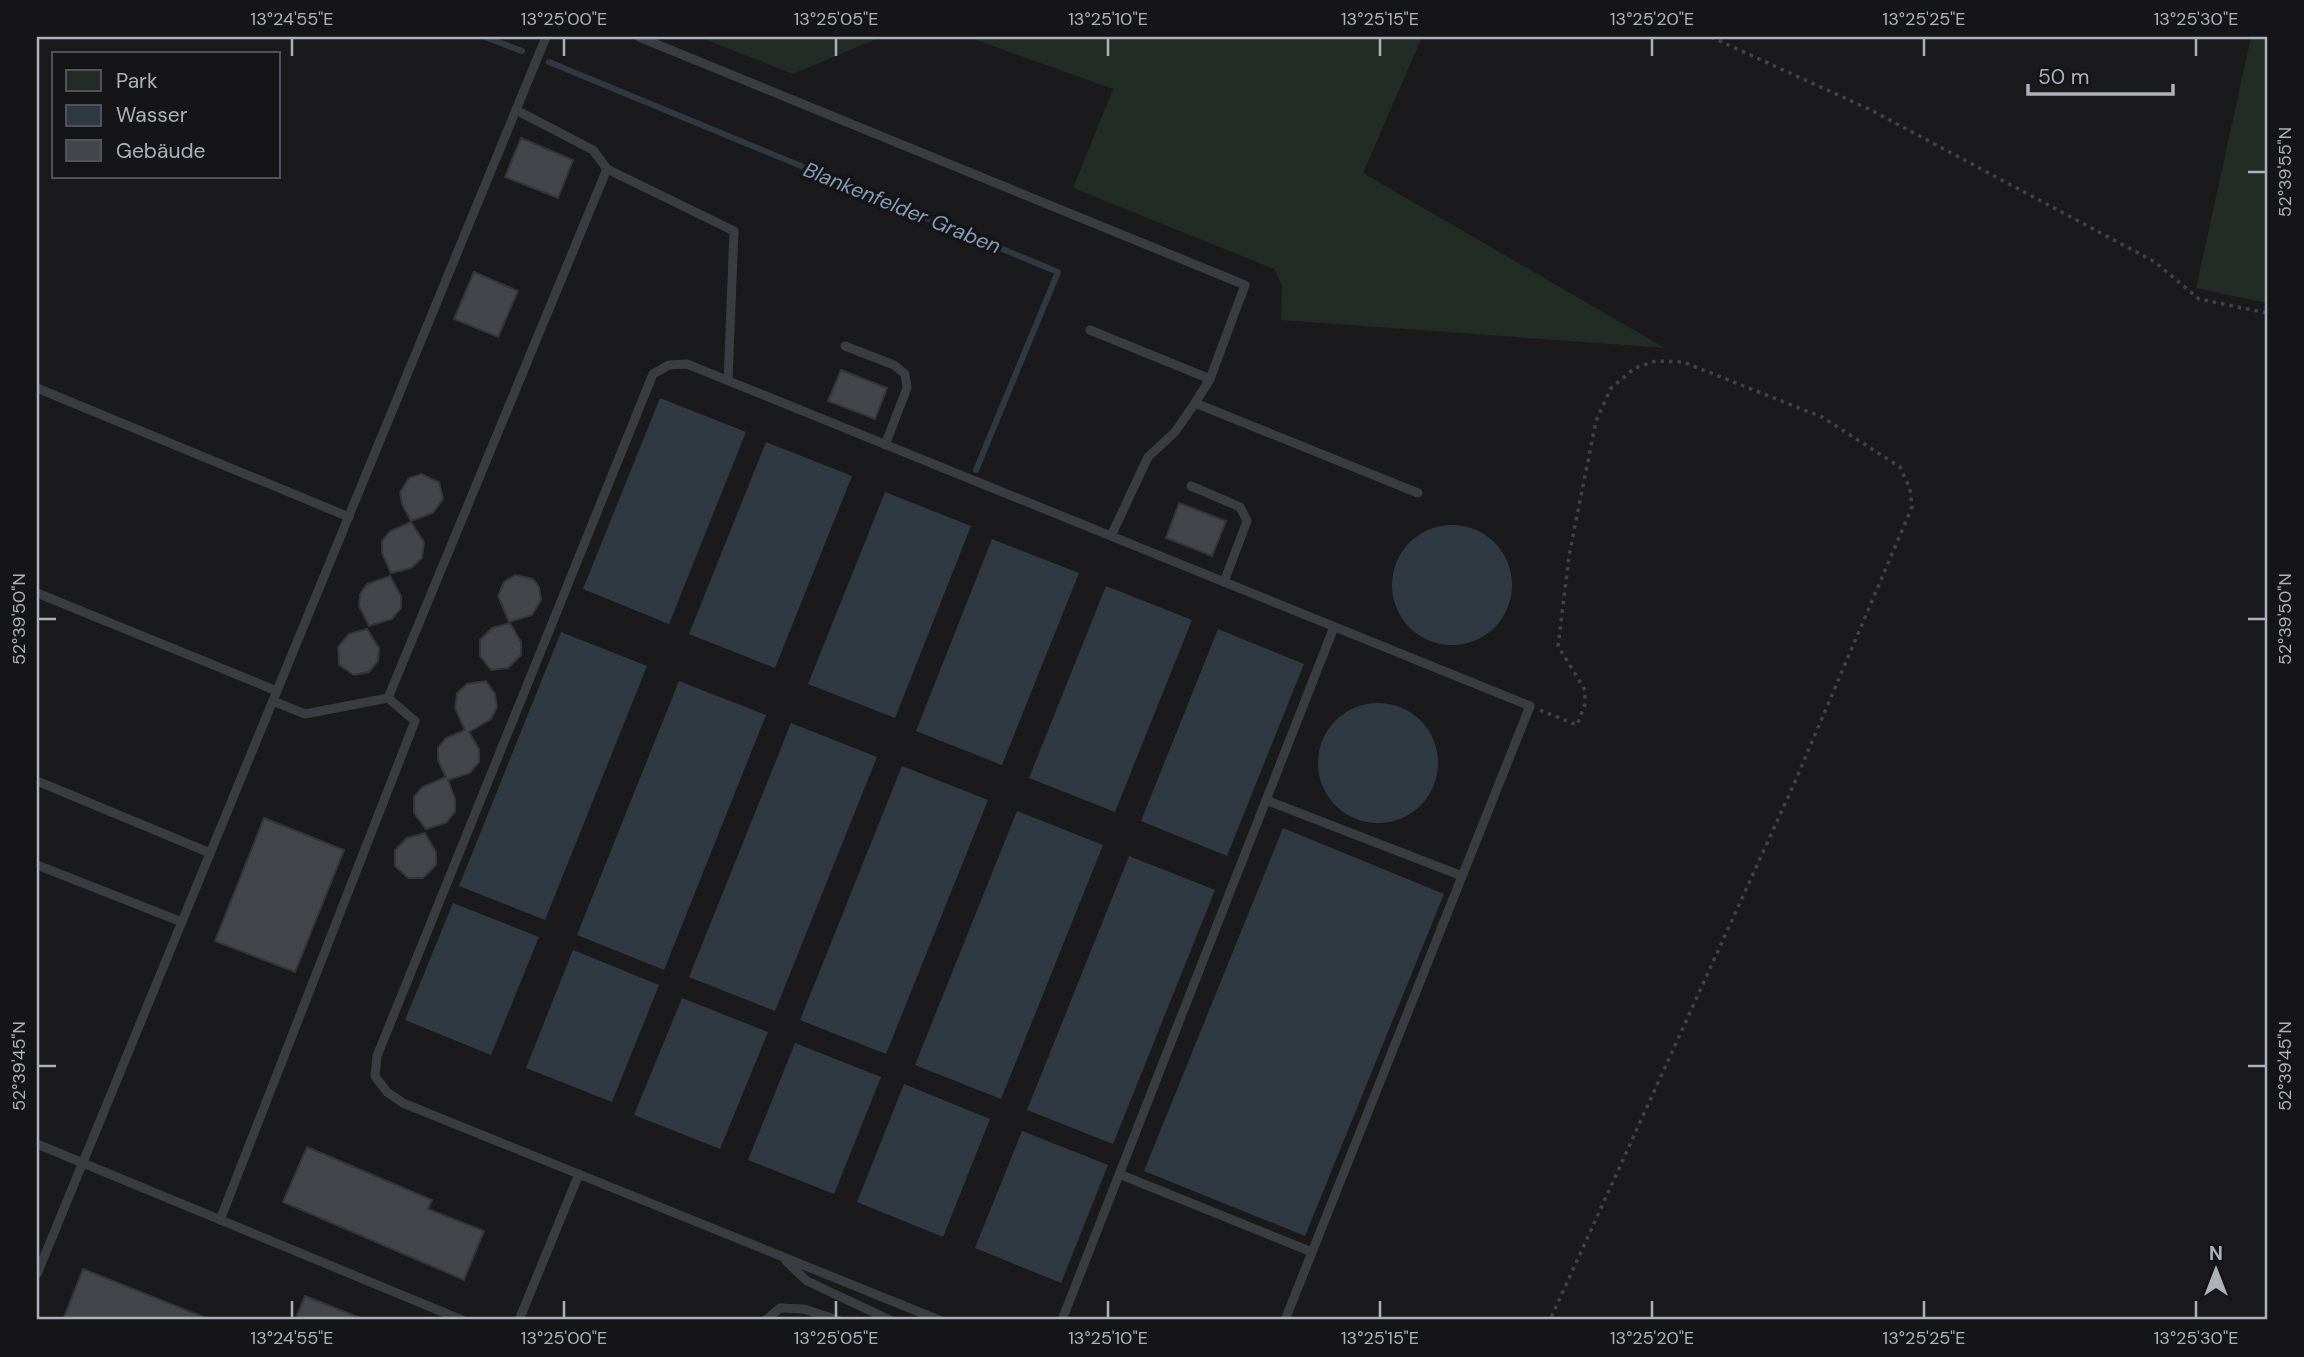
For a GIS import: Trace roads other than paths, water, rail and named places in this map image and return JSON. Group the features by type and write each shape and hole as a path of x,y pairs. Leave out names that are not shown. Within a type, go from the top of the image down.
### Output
{"lane":[{"path":"37,1275 546,37"},
{"path":"639,37 1245,285 1210,379 1175,432 1148,457 1111,536"},
{"path":"516,110 593,149 607,170 734,231 728,381"},
{"path":"388,698 607,170"},
{"path":"1090,330 1210,379"},
{"path":"845,346 894,365 905,374 906,388 885,444"},
{"path":"939,1320 403,1102 387,1092 376,1076 377,1056 653,374 669,365 687,364 1530,706 1285,1320"},
{"path":"37,388 349,517"},
{"path":"1195,403 1418,494"},
{"path":"1191,486 1240,507 1247,521 1224,582"},
{"path":"37,593 277,691"},
{"path":"1062,1320 1334,627"},
{"path":"273,701 305,714 388,698"},
{"path":"220,1220 415,721 388,698"},
{"path":"37,780 210,853"},
{"path":"1266,800 1462,876"},
{"path":"37,865 182,922"},
{"path":"37,1144 462,1320"},
{"path":"519,1320 579,1174"},
{"path":"1119,1174 1312,1252"},
{"path":"780,1256 807,1281 890,1320"},
{"path":"766,1320 780,1308 804,1309 838,1320"}],"water":[{"path":"660,398 746,432 669,624 583,589"},
{"path":"766,442 852,476 775,668 689,634"},
{"path":"885,492 971,526 895,718 808,684"},
{"path":"1452,525 1475,530 1494,543 1507,562 1512,585 1507,608 1494,627 1475,640 1452,645 1429,640 1410,627 1397,608 1392,585 1397,562 1410,543 1429,530"},
{"path":"992,539 1079,573 1002,765 916,731"},
{"path":"1106,586 1192,620 1115,812 1029,778"},
{"path":"1218,629 1304,664 1227,856 1141,821"},
{"path":"561,632 647,666 545,920 459,886"},
{"path":"679,681 766,715 664,970 577,935"},
{"path":"1378,703 1401,708 1420,721 1433,740 1438,763 1433,786 1420,805 1401,818 1378,823 1355,818 1336,805 1323,786 1318,763 1323,740 1336,721 1355,708"},
{"path":"791,723 877,757 775,1011 689,977"},
{"path":"902,766 988,800 886,1054 800,1020"},
{"path":"1017,811 1103,845 1001,1099 915,1065"},
{"path":"1283,828 1444,894 1305,1236 1144,1171"},
{"path":"1129,856 1215,890 1113,1144 1027,1110"},
{"path":"453,903 539,937 491,1055 405,1020"},
{"path":"573,950 659,985 612,1102 526,1068"},
{"path":"682,998 768,1032 720,1149 634,1115"},
{"path":"795,1043 881,1077 834,1194 748,1160"},
{"path":"904,1084 990,1119 943,1237 857,1202"},
{"path":"1022,1131 1108,1165 1061,1283 975,1248"}],"waterway":[{"name":"Blankenfelder Graben","path":"485,37 522,51"},
{"name":"Blankenfelder Graben","path":"549,62 1058,272 976,470"}]}
